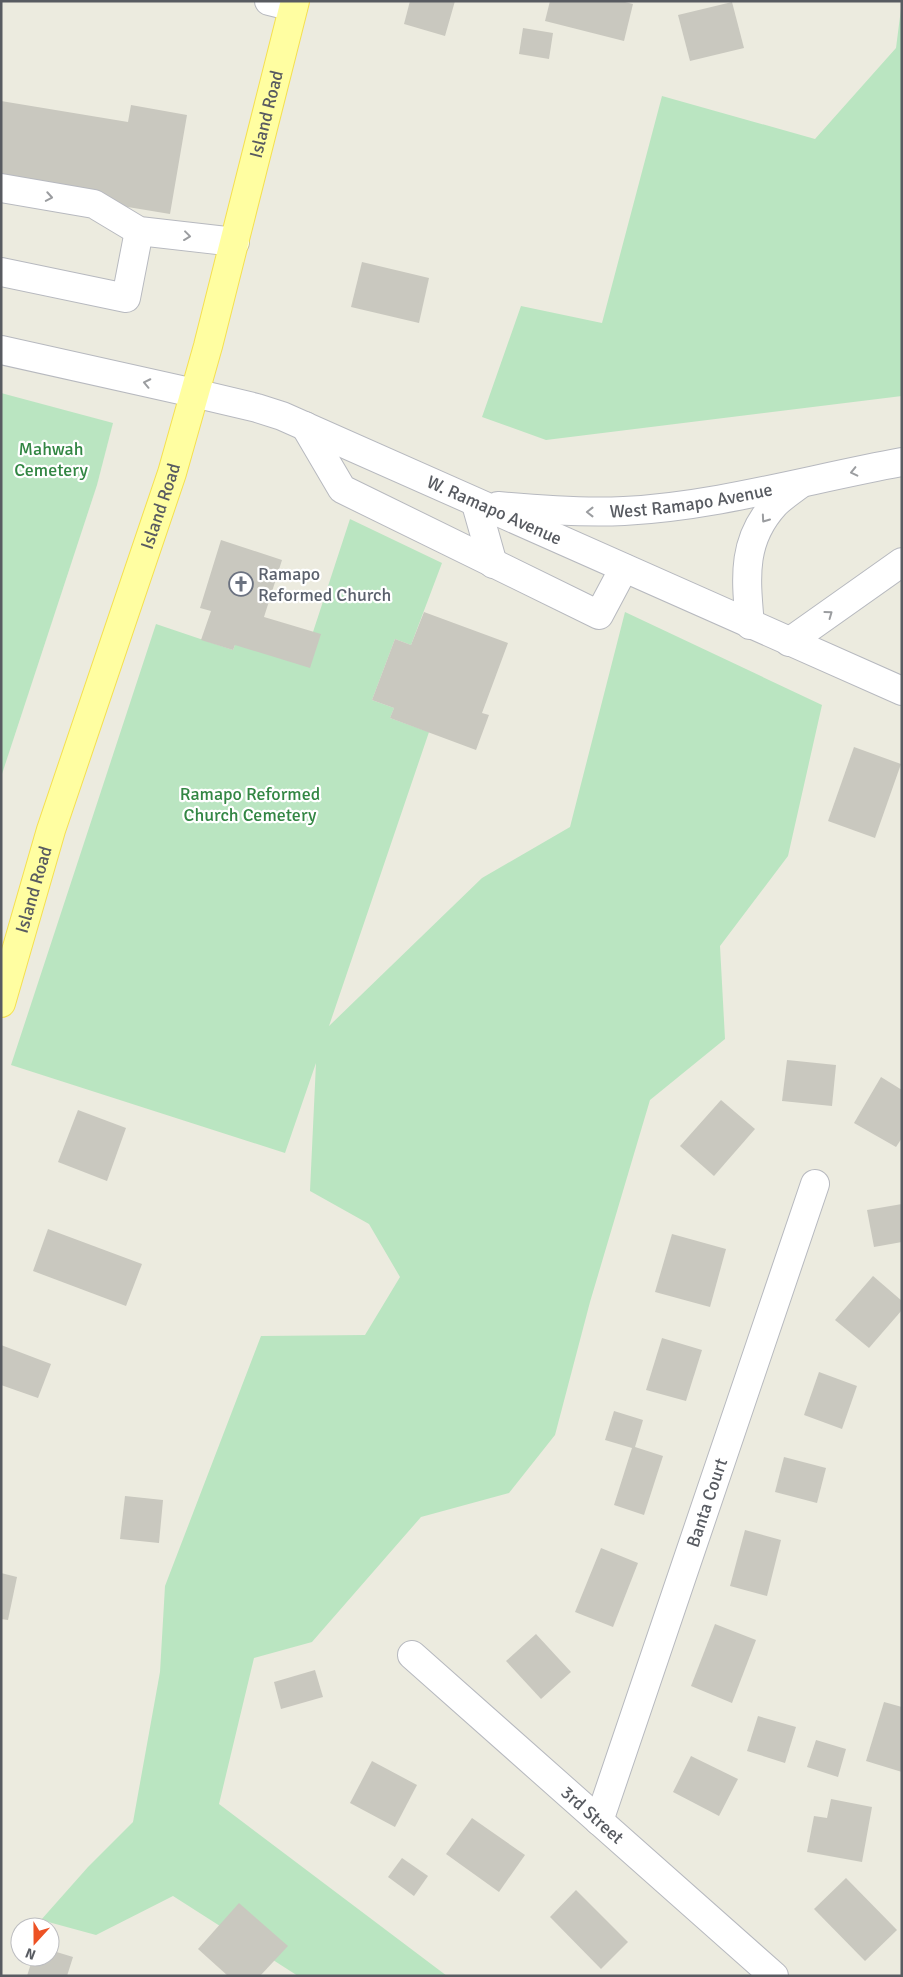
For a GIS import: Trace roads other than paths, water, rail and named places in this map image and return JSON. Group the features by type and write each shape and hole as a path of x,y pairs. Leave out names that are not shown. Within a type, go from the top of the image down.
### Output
{"main road":[{"name":"Island Road","path":"1,1003 50,830 172,472 235,242 286,3"}],"street":[{"path":"1,188 94,204 138,231 235,242"},
{"path":"1,272 126,298 138,231"},
{"name":"W. Ramapo Avenue","path":"1,350 257,408 305,426 476,504 789,642"},
{"path":"305,426 342,489 599,615 624,568"},
{"name":"West Ramapo Avenue","path":"476,504 557,511 624,511 694,503 799,485 902,462"},
{"path":"750,625 746,575 751,543 756,531 776,504 799,485"},
{"path":"476,504 493,564"},
{"path":"789,642 902,562"},
{"path":"789,642 902,691"},
{"name":"Banta Court","path":"599,1821 816,1184"},
{"name":"3rd Street","path":"412,1655 774,1976"}],"place":[{"name":"Ramapo Reformed Church","path":"241,584"}],"park label":[{"name":"Mahwah Cemetery","path":"51,459"},
{"name":"Ramapo Reformed Church Cemetery","path":"250,804"}]}
